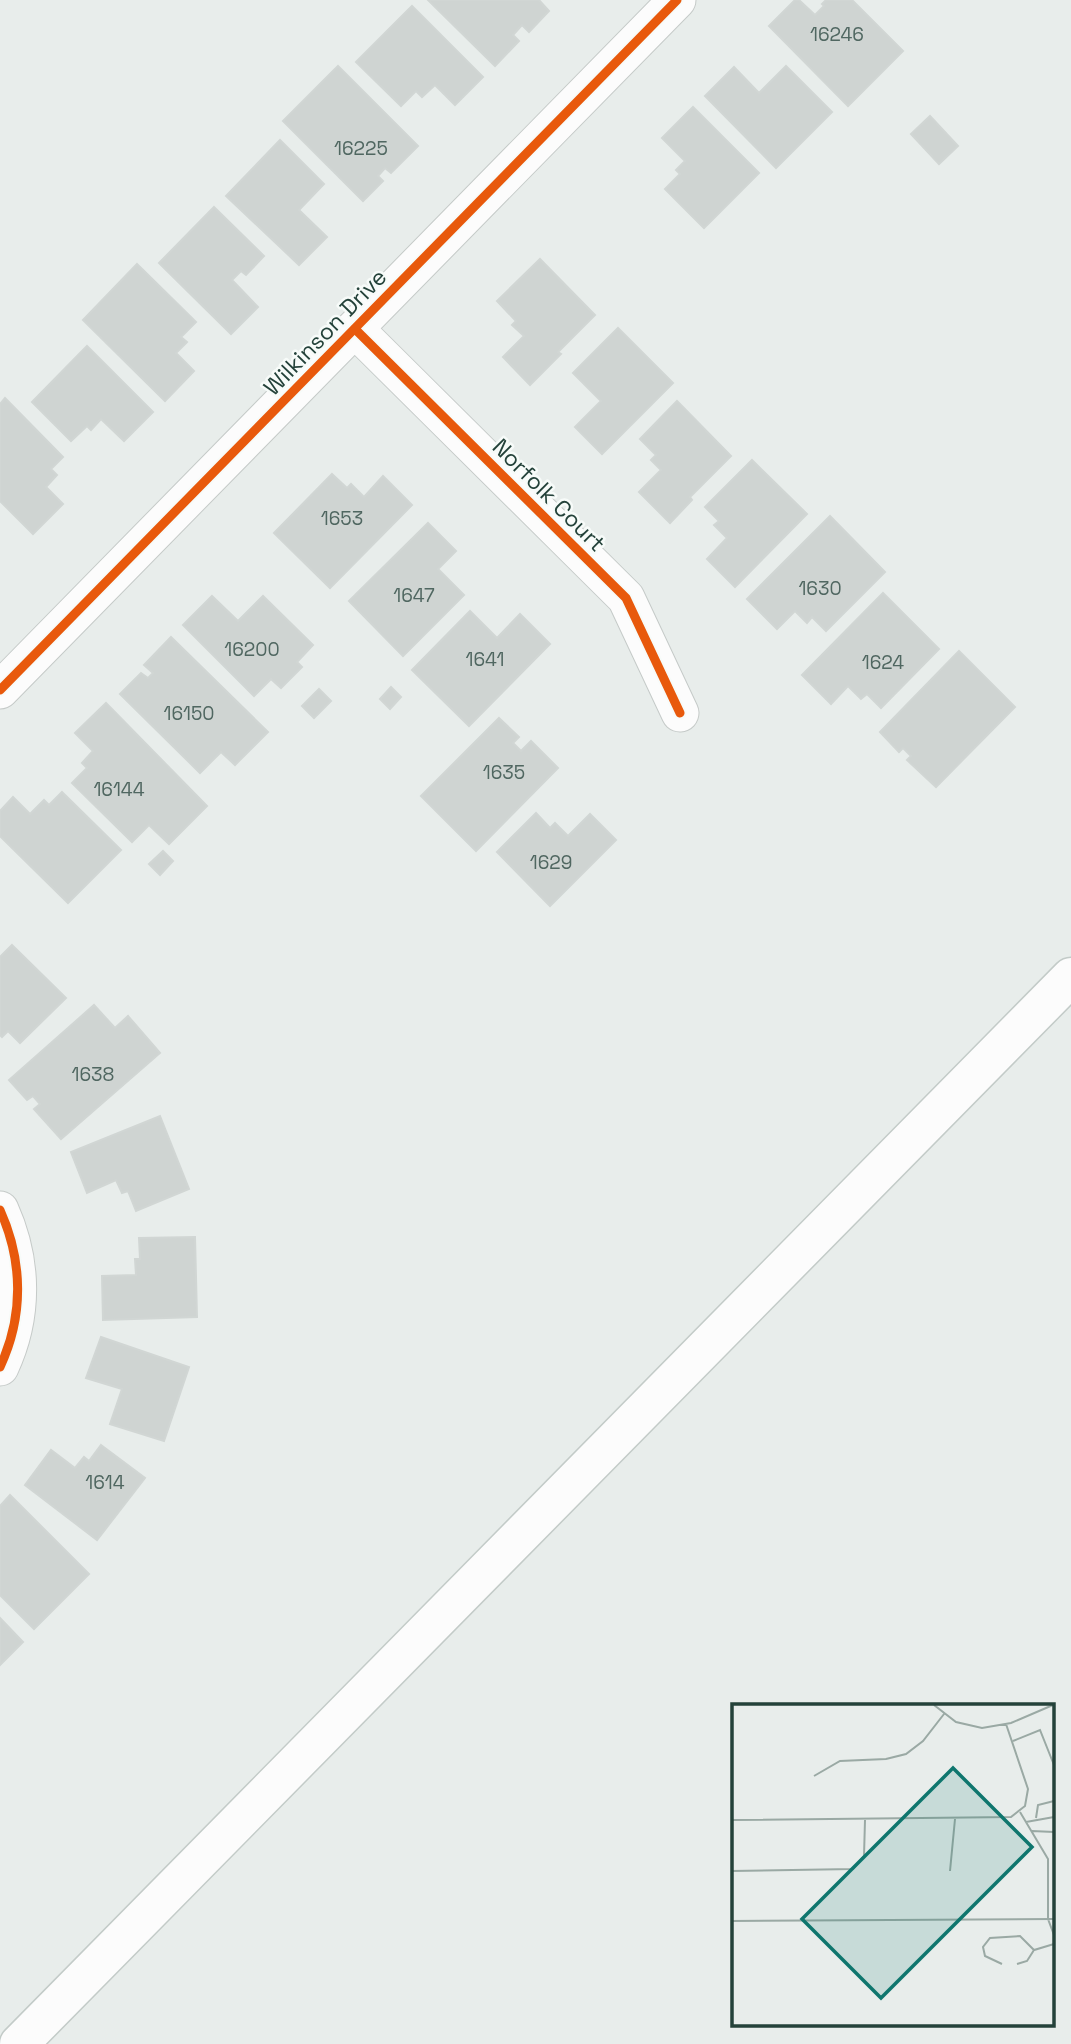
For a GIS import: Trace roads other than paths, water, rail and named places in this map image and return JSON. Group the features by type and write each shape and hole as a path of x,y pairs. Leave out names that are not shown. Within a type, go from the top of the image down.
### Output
{"main road":[{"path":"19,2044 1071,977"}],"street":[{"name":"Wilkinson Drive","path":"0,690 677,0"},
{"name":"Norfolk Court","path":"355,329 626,598 680,713"},
{"path":"0,1210 14,1248 18,1301 0,1367"}]}
